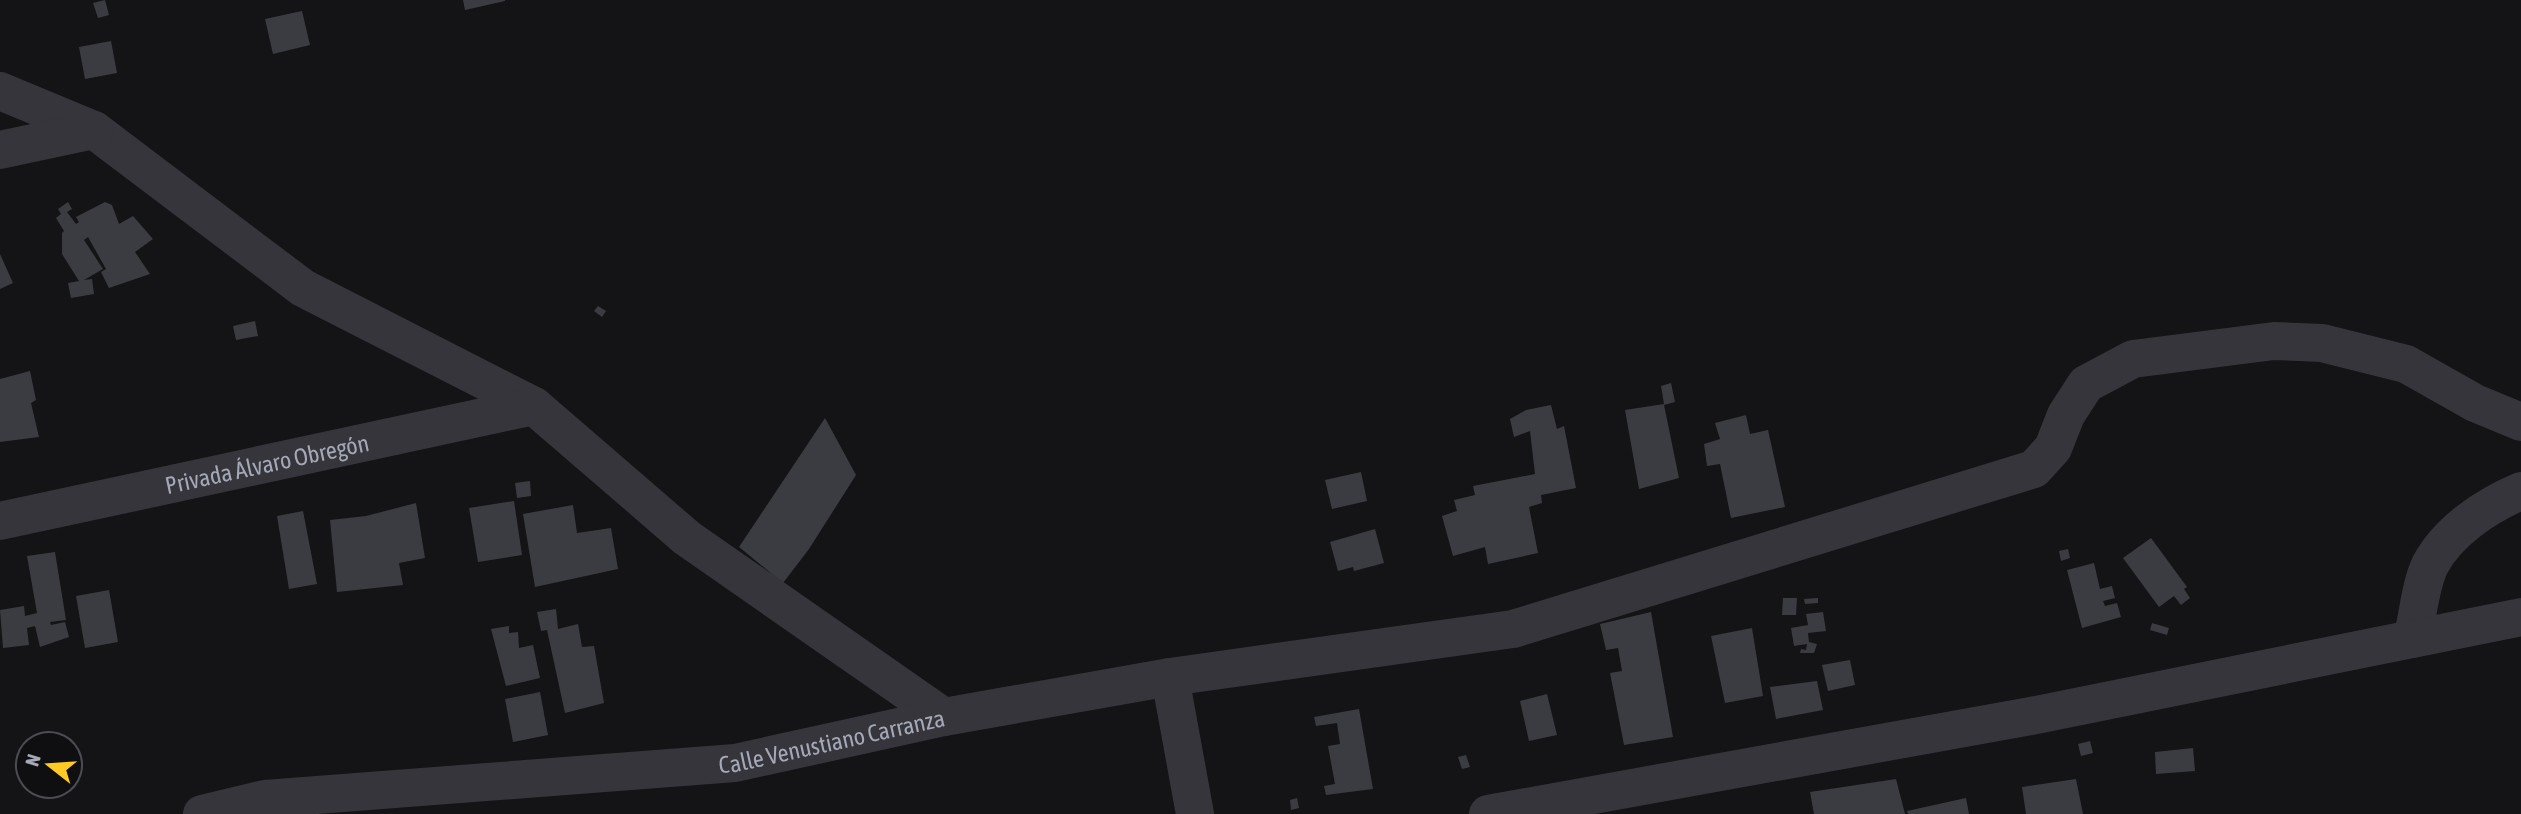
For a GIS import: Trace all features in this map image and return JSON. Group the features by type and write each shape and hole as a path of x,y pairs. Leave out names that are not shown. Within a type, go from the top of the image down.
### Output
{"street":[{"path":"0,91 94,130 303,288 534,406 687,538 944,717"},
{"path":"0,150 94,130"},
{"name":"Calle Venustiano Carranza","path":"202,814 265,799 735,763 944,717 1170,677 1513,629 2034,469 2053,448 2066,415 2086,384 2133,359 2274,341 2322,343 2406,364 2475,404 2521,422"},
{"name":"Privada Álvaro Obregón","path":"0,521 534,406"},
{"path":"2412,639 2429,567 2451,536 2500,500 2521,491"},
{"path":"1488,814 2031,716 2521,617"},
{"path":"1170,677 1195,814"}],"building":[{"path":"105,0 109,15 98,18 93,3"},
{"path":"463,0 505,0 505,1 465,10"},
{"path":"302,11 310,45 273,54 265,19"},
{"path":"111,41 117,73 85,79 79,47"},
{"path":"68,202 72,209 67,212 76,224 79,222 76,217 105,202 112,205 119,224 133,216 153,239 135,252 150,274 109,288 101,272 106,269 88,237 84,240 103,269 84,280 92,279 94,294 71,298 68,283 79,281 62,254 64,231 56,218 61,214 58,209"},
{"path":"0,254 13,283 0,289"},
{"path":"598,306 606,311 602,317 594,311"},
{"path":"255,321 258,336 236,340 233,326"},
{"path":"30,371 36,400 31,403 39,437 0,442 0,379"},
{"path":"1671,383 1675,402 1664,405 1679,478 1639,489 1625,410 1664,404 1661,386"},
{"path":"1551,405 1557,429 1564,426 1576,488 1541,495 1542,503 1529,507 1538,553 1488,564 1485,547 1453,556 1442,516 1457,511 1454,500 1475,495 1473,486 1535,474 1530,431 1514,437 1510,419 1526,410"},
{"path":"1746,415 1750,434 1768,430 1785,507 1731,518 1720,464 1707,466 1704,444 1720,439 1715,423"},
{"path":"825,418 856,475 809,549 783,583 739,547"},
{"path":"1361,472 1367,501 1332,509 1325,480"},
{"path":"530,481 531,496 517,498 515,483"},
{"path":"514,501 522,555 478,562 469,508"},
{"path":"416,503 425,558 399,563 403,585 337,592 330,520 366,516"},
{"path":"573,505 577,533 611,528 618,569 535,587 523,514"},
{"path":"303,511 317,584 289,589 277,516"},
{"path":"1375,529 1384,563 1354,571 1353,567 1338,571 1330,542"},
{"path":"2151,538 2187,587 2184,589 2190,598 2181,605 2174,596 2159,607 2123,558"},
{"path":"2068,549 2070,558 2061,561 2059,551"},
{"path":"55,552 66,620 50,622 51,625 65,622 69,637 40,647 35,626 27,628 29,645 3,648 0,610 24,606 25,616 37,613 27,556"},
{"path":"2094,563 2100,589 2112,586 2115,598 2103,601 2105,606 2117,603 2121,617 2082,628 2067,570"},
{"path":"109,590 118,642 85,648 76,596"},
{"path":"1783,598 1797,598 1796,615 1782,615"},
{"path":"1818,598 1818,603 1805,604 1804,599"},
{"path":"556,609 558,629 578,624 582,647 594,646 604,703 565,713 547,630 541,631 537,612"},
{"path":"1651,612 1673,737 1624,745 1610,673 1622,671 1618,648 1606,650 1600,624"},
{"path":"1823,612 1826,631 1808,633 1809,642 1817,644 1814,653 1800,653 1801,649 1806,650 1807,644 1794,646 1791,628 1808,625 1806,614"},
{"path":"2152,623 2169,628 2167,635 2150,630"},
{"path":"509,626 509,633 518,632 519,648 533,645 540,678 506,686 491,629"},
{"path":"1752,628 1763,696 1725,703 1711,636"},
{"path":"1850,660 1855,685 1828,691 1822,665"},
{"path":"1817,681 1823,710 1776,719 1770,687"},
{"path":"540,692 548,735 513,742 505,699"},
{"path":"1547,694 1557,735 1529,741 1520,701"},
{"path":"1359,709 1373,789 1326,795 1324,786 1335,784 1328,746 1340,744 1337,723 1316,726 1314,717"},
{"path":"2090,741 2093,753 2081,756 2078,744"},
{"path":"2193,748 2195,771 2156,774 2155,752"},
{"path":"1466,755 1470,767 1462,769 1458,757"},
{"path":"1896,779 1905,814 1814,814 1810,792"},
{"path":"2076,779 2083,814 2026,814 2022,787"},
{"path":"1297,798 1299,808 1291,810 1290,800"},
{"path":"1966,798 1969,814 1908,814 1907,811"}]}
